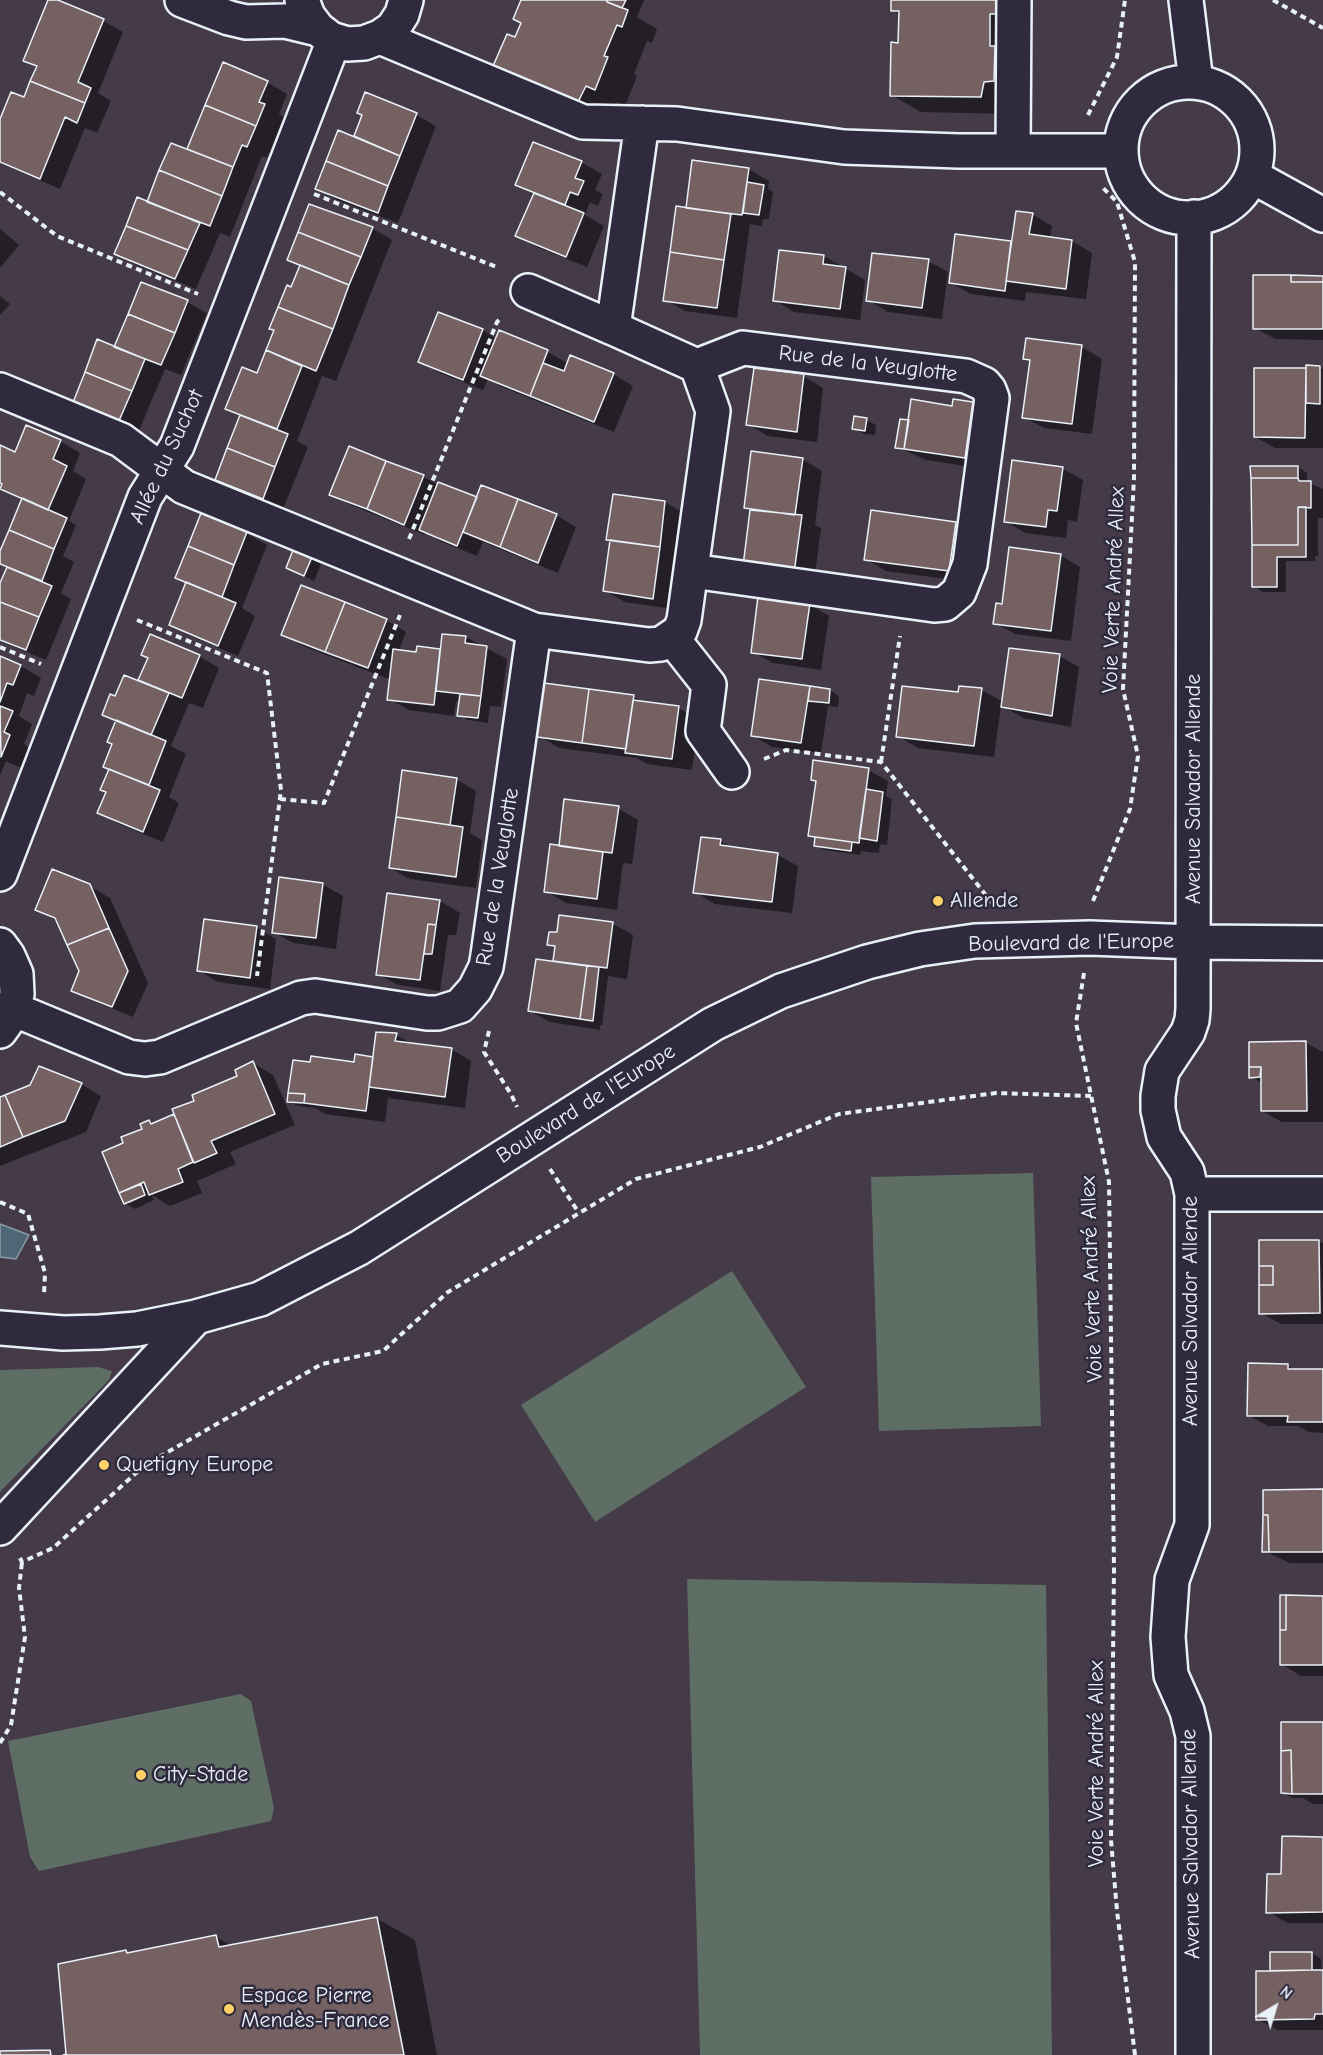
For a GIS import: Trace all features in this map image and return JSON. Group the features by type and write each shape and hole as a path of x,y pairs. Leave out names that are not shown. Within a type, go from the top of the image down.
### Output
{"street":[{"path":"182,0 246,22 285,21 347,44 364,43 380,38 393,28 402,14 406,0"},
{"path":"302,0 308,16 326,35"},
{"path":"1013,151 1014,0"},
{"path":"1186,0 1196,82"},
{"name":"Allée du Suchot","path":"0,874 145,497 177,446 280,181 326,35"},
{"path":"380,38 583,122 677,124 844,147 1120,151"},
{"path":"1196,82 1216,88 1235,99 1248,117 1256,137 1256,158 1252,176 1239,196 1223,209 1204,216 1184,218 1164,214 1147,204 1132,189 1123,171 1120,151 1124,129 1134,108 1152,92 1173,83 1196,82"},
{"path":"613,328 642,123"},
{"path":"1252,176 1323,215"},
{"name":"Avenue Salvador Allende","path":"1193,2055 1193,1736 1187,1711 1171,1675 1168,1637 1172,1580 1192,1525 1192,1194 1187,1172 1164,1137 1160,1125 1158,1103 1162,1071 1183,1041 1192,1020 1194,217"},
{"path":"0,390 121,440 184,487 534,630 650,645 661,644 680,631 684,620 713,411 697,366 528,291"},
{"name":"Rue de la Veuglotte","path":"692,572 934,605 945,604 959,592 970,564 992,398 990,390 984,384 966,376 743,348 697,366"},
{"name":"Rue de la Veuglotte","path":"6,1020 129,1057 146,1059 160,1057 290,1002 315,996 438,1013 460,1005 476,989 486,967 534,630"},
{"path":"672,638 709,685 703,731 732,772"},
{"name":"Boulevard de l'Europe","path":"0,1328 43,1332 110,1332 137,1329 196,1317 260,1299 359,1248 713,1024 781,991 867,962 920,949 975,941 1090,938 1323,943"},
{"path":"0,945 16,974 17,994 6,1020"},
{"path":"1192,1194 1323,1194"},
{"path":"3,1525 196,1317"}],"path":[{"name":"Voie Verte André Allex","path":"1125,0 1117,57 1080,130 1087,172 1117,202 1134,262 1134,478 1123,689 1138,756 1130,809 1091,905 1090,938 1076,1023 1109,1182 1114,1569 1111,1840 1118,1922 1135,2055"},
{"path":"1273,0 1323,28"},
{"path":"280,181 505,270 528,291 497,322 324,803 280,799"},
{"path":"0,192 57,236 230,308"},
{"path":"881,762 905,601"},
{"path":"103,606 267,673 281,790 254,994 262,1014"},
{"path":"0,647 75,677"},
{"path":"732,772 786,750 881,762 991,903 1002,903"},
{"path":"22,1562 53,1548 145,1465 322,1364 383,1351 448,1292 636,1179 760,1147 839,1114 996,1093 1091,1096"},
{"path":"0,1202 28,1214 45,1273 43,1332"},
{"path":"0,1743 11,1725 25,1637 19,1588 22,1562 3,1525"}],"green space":[{"path":"1033,1173 1041,1426 879,1431 871,1177"},
{"path":"732,1271 806,1387 595,1522 521,1405"},
{"path":"98,1367 112,1371 109,1380 0,1492 0,1370"},
{"path":"687,1579 1046,1585 1052,2055 700,2055"},
{"name":"City-Stade","path":"241,1694 251,1701 274,1808 271,1821 39,1871 30,1857 8,1741"}],"water":[{"path":"0,1224 29,1235 16,1259 0,1257"}],"building":[{"path":"48,0 58,0 104,19 78,82 91,88 85,103 30,81 37,66 23,61"},
{"path":"521,0 607,0 607,2 628,10 622,27 617,25 604,56 608,57 595,90 586,86 578,102 493,66 507,34 515,37 521,23 513,19"},
{"path":"607,0 626,0 622,8"},
{"path":"891,0 996,0 996,14 990,14 990,46 995,46 994,81 984,82 981,97 890,96 891,42 898,43 899,11 891,11"},
{"path":"223,62 268,81 259,102 265,104 256,126 205,105"},
{"path":"30,81 85,103 77,123 65,117 40,179 0,162 0,119 11,92 24,97"},
{"path":"365,92 417,113 400,156 354,136 362,115 357,113"},
{"path":"205,105 256,126 247,147 242,145 233,167 187,149"},
{"path":"338,130 400,156 388,186 326,161"},
{"path":"533,142 582,161 575,178 584,181 578,195 570,192 565,205 515,185"},
{"path":"171,143 233,167 222,196 159,170"},
{"path":"692,160 749,168 742,215 686,208"},
{"path":"326,161 388,186 378,213 315,189"},
{"path":"159,170 222,196 210,226 147,202"},
{"path":"747,182 764,185 759,215 743,213"},
{"path":"534,193 584,213 566,257 515,236"},
{"path":"137,197 200,223 188,250 126,226"},
{"path":"309,204 373,227 361,257 298,232"},
{"path":"676,206 731,214 724,260 670,252"},
{"path":"1016,211 1033,213 1029,234 1072,240 1066,289 1006,281"},
{"path":"126,226 188,250 175,279 114,254"},
{"path":"298,232 361,257 349,285 287,260"},
{"path":"955,234 1011,241 1005,291 949,283"},
{"path":"779,250 824,255 823,264 846,267 840,309 773,301"},
{"path":"670,252 724,260 717,308 663,301"},
{"path":"872,253 929,259 922,308 866,301"},
{"path":"300,265 349,285 333,329 278,307 287,285 291,287"},
{"path":"1253,275 1291,275 1291,282 1323,282 1323,329 1253,329"},
{"path":"1291,275 1323,276 1323,282 1291,282"},
{"path":"141,282 188,300 175,333 128,314"},
{"path":"278,307 333,329 316,371 266,350 274,330 269,329"},
{"path":"438,312 483,329 463,380 418,362"},
{"path":"128,314 175,333 161,365 114,347"},
{"path":"499,330 548,350 530,396 480,376"},
{"path":"1026,338 1082,345 1072,424 1022,418 1030,360 1023,359"},
{"path":"97,339 145,359 132,391 85,372"},
{"path":"266,350 302,366 277,429 225,409 242,367 257,373"},
{"path":"570,355 614,373 594,422 530,396 543,363 564,371"},
{"path":"1306,365 1320,366 1320,404 1306,403"},
{"path":"754,368 804,374 797,432 746,425"},
{"path":"1254,368 1306,368 1305,438 1254,437"},
{"path":"85,372 132,391 118,423 72,405"},
{"path":"911,399 952,406 953,399 973,402 965,458 904,449"},
{"path":"240,415 288,434 275,467 227,448"},
{"path":"854,416 867,418 865,431 852,429"},
{"path":"900,419 909,420 904,449 895,448"},
{"path":"26,425 61,440 53,459 67,466 48,510 0,489 2,484 0,483 0,445 15,452"},
{"path":"349,446 386,461 367,509 329,495"},
{"path":"227,448 275,467 263,499 215,480"},
{"path":"751,451 803,458 795,515 744,508"},
{"path":"1012,460 1063,467 1057,511 1048,510 1046,527 1004,522"},
{"path":"386,461 424,475 404,525 367,509"},
{"path":"1250,466 1298,466 1298,478 1251,478"},
{"path":"1251,478 1298,478 1299,481 1311,481 1311,508 1298,507 1298,545 1252,545"},
{"path":"438,482 477,497 457,546 419,530"},
{"path":"481,485 518,499 500,547 463,532"},
{"path":"613,494 665,501 660,547 606,540"},
{"path":"22,498 67,518 54,549 9,530"},
{"path":"518,499 557,514 538,563 500,547"},
{"path":"1298,507 1306,507 1306,557 1277,557 1277,587 1252,587 1252,545 1298,545"},
{"path":"750,510 802,515 794,573 743,566"},
{"path":"871,510 956,522 949,571 864,560"},
{"path":"201,513 247,532 234,565 188,546"},
{"path":"9,530 54,549 42,581 0,564 0,551"},
{"path":"610,540 660,547 653,599 603,591"},
{"path":"188,546 234,565 222,597 175,578"},
{"path":"1009,547 1061,554 1051,631 993,624 996,603 1002,604"},
{"path":"293,550 312,557 304,576 286,568"},
{"path":"7,567 52,586 39,617 0,602 0,583"},
{"path":"186,582 236,603 218,646 169,625"},
{"path":"301,585 345,602 325,652 281,635"},
{"path":"758,596 810,603 802,659 751,653"},
{"path":"0,602 39,617 26,650 0,640"},
{"path":"345,602 387,619 368,668 325,652"},
{"path":"150,634 200,655 182,698 138,680 148,658 141,655"},
{"path":"442,634 466,636 465,643 487,646 481,696 436,691"},
{"path":"417,646 440,649 434,705 387,700 393,649 416,652"},
{"path":"1009,648 1060,654 1052,716 1001,707"},
{"path":"0,656 21,665 13,685 7,683 0,702"},
{"path":"124,675 169,693 151,735 102,715 110,694 115,696"},
{"path":"759,679 810,686 801,743 751,736"},
{"path":"544,683 589,689 582,743 537,737"},
{"path":"810,686 830,689 829,703 808,701"},
{"path":"902,686 958,692 959,686 982,688 974,746 896,737"},
{"path":"589,689 634,695 626,749 582,743"},
{"path":"460,694 481,696 478,718 457,716"},
{"path":"633,700 679,706 672,759 625,753"},
{"path":"0,706 13,711 4,732 10,735 1,757"},
{"path":"116,720 166,741 149,785 103,767 112,744 107,742"},
{"path":"813,760 869,768 859,843 808,836 816,781 811,780"},
{"path":"109,769 160,790 143,832 97,813 106,792 100,790"},
{"path":"402,770 457,778 450,825 396,817"},
{"path":"866,789 883,792 877,841 859,838"},
{"path":"564,799 619,806 612,853 559,846"},
{"path":"396,817 463,827 456,877 389,868"},
{"path":"701,837 721,839 720,845 778,853 772,902 693,893"},
{"path":"815,837 852,842 851,851 814,846"},
{"path":"550,844 603,852 597,899 544,892"},
{"path":"52,869 90,884 109,928 67,945 55,918 35,910"},
{"path":"279,877 323,883 316,938 272,933"},
{"path":"387,893 440,900 436,925 428,924 420,980 376,975"},
{"path":"559,915 613,922 607,968 553,961 555,946 547,945 549,932 557,932"},
{"path":"204,919 257,926 250,978 197,971"},
{"path":"428,924 436,925 432,954 424,954"},
{"path":"109,928 128,971 112,1007 71,991 79,971 67,945"},
{"path":"536,959 587,966 580,1019 528,1011"},
{"path":"587,966 599,967 593,1021 580,1019"},
{"path":"376,1032 397,1033 395,1041 452,1048 445,1097 369,1087"},
{"path":"1306,1041 1307,1111 1261,1111 1261,1067 1249,1067 1249,1042"},
{"path":"355,1054 373,1057 366,1111 304,1103 305,1094 288,1093 293,1060 310,1062 311,1056 354,1062"},
{"path":"253,1061 275,1114 211,1141 217,1153 194,1163 172,1109 194,1101 192,1095 237,1076 235,1070"},
{"path":"39,1066 82,1083 65,1121 23,1137 5,1095 30,1085"},
{"path":"1249,1067 1261,1067 1260,1077 1249,1078"},
{"path":"288,1093 305,1094 304,1103 287,1102"},
{"path":"5,1095 23,1137 0,1147 0,1097"},
{"path":"174,1114 193,1162 178,1169 183,1182 149,1195 144,1182 119,1193 102,1152 123,1143 121,1137 142,1129 140,1124 149,1120 151,1124"},
{"path":"141,1184 145,1195 124,1204 119,1193"},
{"path":"1259,1240 1319,1240 1320,1313 1259,1314 1259,1285 1273,1285 1273,1266 1259,1266"},
{"path":"1259,1266 1273,1266 1273,1285 1259,1285"},
{"path":"1248,1363 1288,1364 1288,1369 1323,1369 1323,1422 1287,1422 1288,1416 1247,1416"},
{"path":"1323,1489 1323,1552 1269,1552 1268,1515 1263,1515 1263,1490"},
{"path":"1263,1515 1268,1515 1269,1552 1262,1552"},
{"path":"1280,1595 1286,1595 1286,1630 1280,1630"},
{"path":"1286,1595 1323,1596 1323,1665 1280,1665 1280,1630 1286,1630"},
{"path":"1281,1722 1323,1722 1323,1794 1292,1794 1291,1750 1281,1751"},
{"path":"1291,1750 1292,1794 1281,1793 1281,1751"},
{"path":"1282,1836 1323,1837 1323,1912 1266,1913 1267,1874 1281,1874"},
{"name":"Espace Pierre Mendès-France","path":"377,1917 404,2055 63,2055 66,2054 58,1964 216,1935 219,1947"},
{"path":"1270,1952 1312,1952 1312,1970 1270,1971"},
{"path":"1323,1970 1323,2014 1315,2014 1314,2019 1256,2020 1256,1971"},
{"path":"50,2050 51,2055 0,2055 0,2051"}],"place":[{"name":"Allende","path":"938,901"},
{"name":"Quetigny Europe","path":"104,1465"},
{"name":"City-Stade","path":"141,1775"},
{"name":"Espace Pierre Mendès-France","path":"229,2009"}]}
